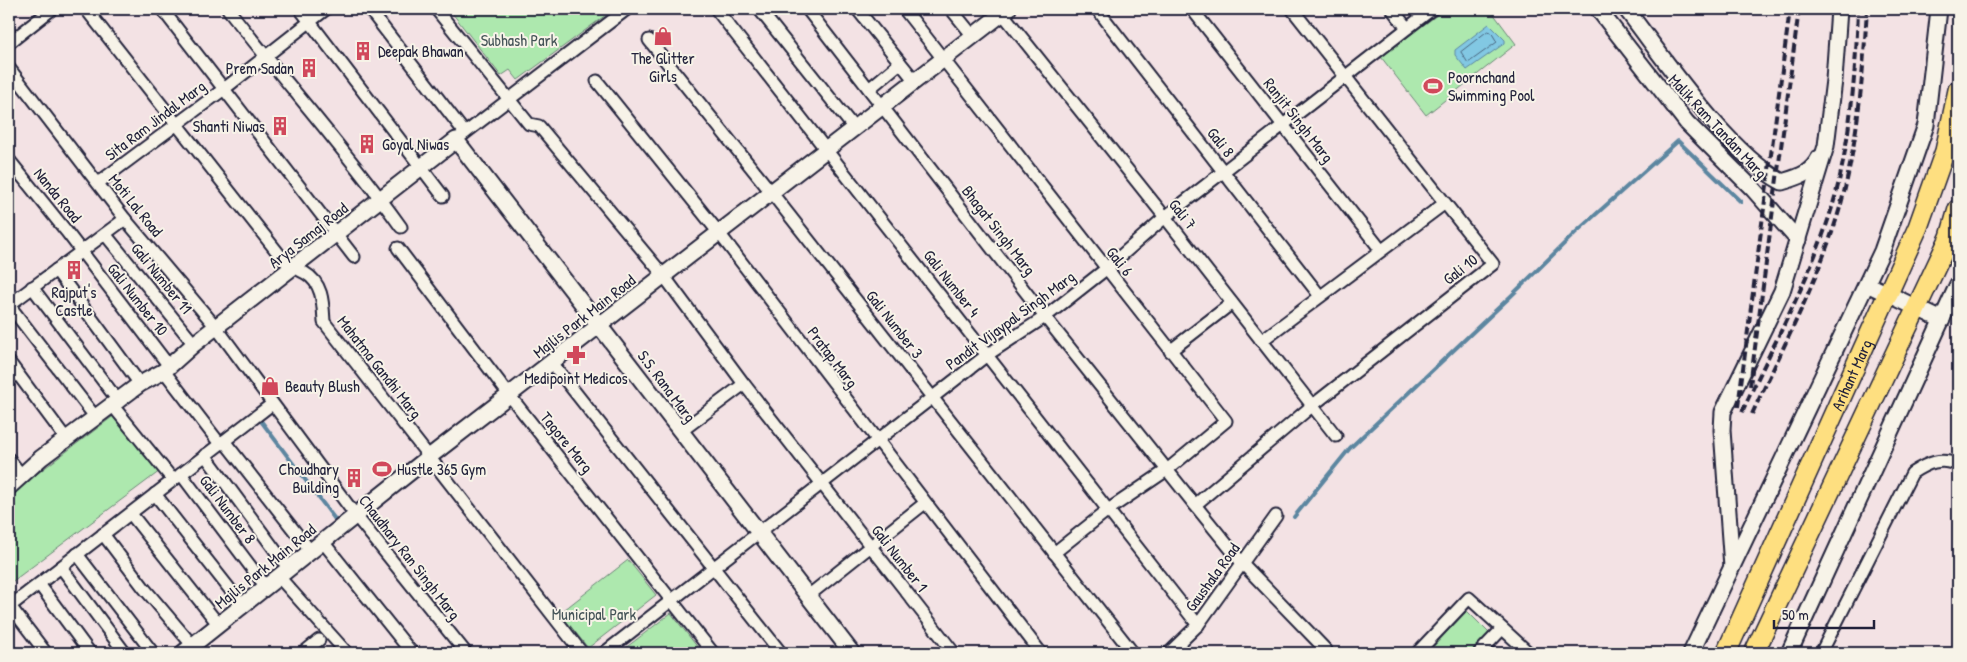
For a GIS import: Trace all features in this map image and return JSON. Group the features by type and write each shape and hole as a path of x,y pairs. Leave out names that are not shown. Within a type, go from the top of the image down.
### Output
{"main road":[{"name":"Arihant Marg","path":"1726,653 1918,227 1945,151 1958,90"},
{"name":"Arihant Marg","path":"1754,653 1950,237 1958,209"}],"street":[{"path":"9,43 52,9"},
{"name":"Mahatma Gandhi Marg","path":"86,9 292,269 306,274 322,294 324,322 582,653"},
{"path":"162,9 354,257"},
{"path":"228,9 382,200 401,227"},
{"path":"300,9 443,196"},
{"name":"Sita Ram Jindal Marg","path":"98,183 224,89 326,9"},
{"path":"369,9 461,136"},
{"name":"Gali Number 1","path":"436,9 529,124 539,126 664,276 744,384 954,653"},
{"name":"Arya Samaj Road","path":"9,487 140,384 167,368 194,344 627,9"},
{"name":"Gali Number 4","path":"716,9 1198,625"},
{"path":"759,9 854,128"},
{"name":"Bhagat Singh Marg","path":"807,9 1045,317 1195,506 1242,563 1326,650"},
{"path":"857,9 915,81"},
{"name":"Gali 6","path":"904,9 1226,421 1167,470"},
{"path":"951,9 973,36"},
{"name":"Gali 8","path":"1097,9 1320,296"},
{"name":"Ranjit Singh Marg","path":"1192,9 1381,250"},
{"name":"Gali 10","path":"1195,506 1313,405 1493,264 1292,9"},
{"path":"1392,9 1407,28"},
{"name":"Pandit Vijaypal Singh Marg","path":"604,653 987,355 1045,317 1106,269 1165,217 1432,9"},
{"name":"Malik Ram Tandan Marg","path":"1598,9 1687,123 1752,189 1798,240"},
{"name":"Malik Ram Tandan Marg","path":"1626,9 1702,107 1766,173 1782,182 1802,176 1815,166 1826,146"},
{"path":"1732,569 1722,430 1723,412 1782,291 1826,146 1834,80 1839,9"},
{"path":"1691,653 1882,251 1926,125 1939,9"},
{"name":"Majlis Park Main Road","path":"188,649 718,233 973,36 1003,10"},
{"name":"Gali 7","path":"1003,10 1336,436"},
{"name":"Gali Number 3","path":"649,40 771,192 1133,653"},
{"path":"869,89 900,63"},
{"name":"Moti Lal Road","path":"9,68 125,219 216,328 240,360"},
{"name":"Pratap Marg","path":"597,81 718,233 1041,653"},
{"name":"S.S. Rana Marg","path":"461,136 599,326 852,653"},
{"name":"Nanda Road","path":"9,160 81,252"},
{"path":"1752,189 1766,173"},
{"path":"1261,341 1444,202"},
{"path":"96,418 9,305 125,219"},
{"name":"Gali Number 11","path":"105,234 194,344"},
{"name":"Tagore Marg","path":"398,248 510,396 713,653"},
{"name":"Gali Number 10","path":"81,252 222,442 311,552"},
{"path":"56,270 140,384"},
{"path":"1867,284 1888,292 1942,320"},
{"path":"1789,653 1958,284"},
{"name":"Gali Number 8","path":"32,287 116,404 266,587"},
{"path":"1170,351 1232,303"},
{"name":"Chaudhary Ran Singh Marg","path":"240,360 356,516 466,653"},
{"path":"9,362 67,440"},
{"path":"552,363 781,653"},
{"path":"680,432 744,384"},
{"path":"46,653 10,607 272,404"},
{"path":"205,455 284,573 346,653"},
{"path":"9,459 22,476"},
{"path":"1821,653 1912,473 1928,462 1949,461 1958,465"},
{"path":"1054,553 1108,510 1167,470"},
{"path":"155,494 243,606"},
{"path":"808,596 869,545 925,504"},
{"path":"131,514 219,625"},
{"name":"Gaushala Road","path":"1169,653 1198,625 1276,516"},
{"path":"103,534 188,649"},
{"path":"323,542 412,653"},
{"path":"77,554 153,653"},
{"path":"61,567 126,653"},
{"path":"39,584 90,653"},
{"path":"1416,653 1469,598 1529,653"},
{"path":"1479,653 1502,629"},
{"path":"303,653 319,640"}],"green space":[{"name":"Subhash Park","path":"449,9 614,9 518,80 510,70 501,76"},
{"name":"Poornchand Swimming Pool","path":"1445,9 1490,9 1516,44 1426,115 1381,57"},
{"path":"116,414 160,471 9,584 9,495"},
{"name":"Municipal Park","path":"628,560 656,595 588,648 560,613"},
{"path":"1467,611 1491,635 1473,653 1427,653"},
{"name":"Municipal Park","path":"671,613 702,653 619,653"}],"water":[{"path":"1489,24 1505,40 1505,43 1467,70 1455,55 1455,50"}],"waterway":[{"path":"1294,517 1350,448 1575,233 1678,141 1741,202"},
{"path":"258,417 337,522"}],"railway":[{"path":"1738,407 1790,9"},
{"path":"1750,386 1799,9"},
{"path":"1742,412 1803,284 1833,204 1848,133 1856,57 1858,9"},
{"path":"1752,414 1812,284 1841,204 1856,132 1867,9"}],"place":[{"name":"The Glitter Girls","path":"663,36"},
{"name":"Deepak Bhawan","path":"363,51"},
{"name":"Prem Sadan","path":"309,68"},
{"name":"Poornchand Swimming Pool","path":"1433,86"},
{"name":"Shanti Niwas","path":"280,126"},
{"name":"Goyal Niwas","path":"367,144"},
{"name":"Rajput's Castle","path":"74,270"},
{"name":"Medipoint Medicos","path":"576,355"},
{"name":"Beauty Blush","path":"270,386"},
{"name":"Hustle 365 Gym","path":"382,469"},
{"name":"Choudhary Building","path":"354,478"}]}
